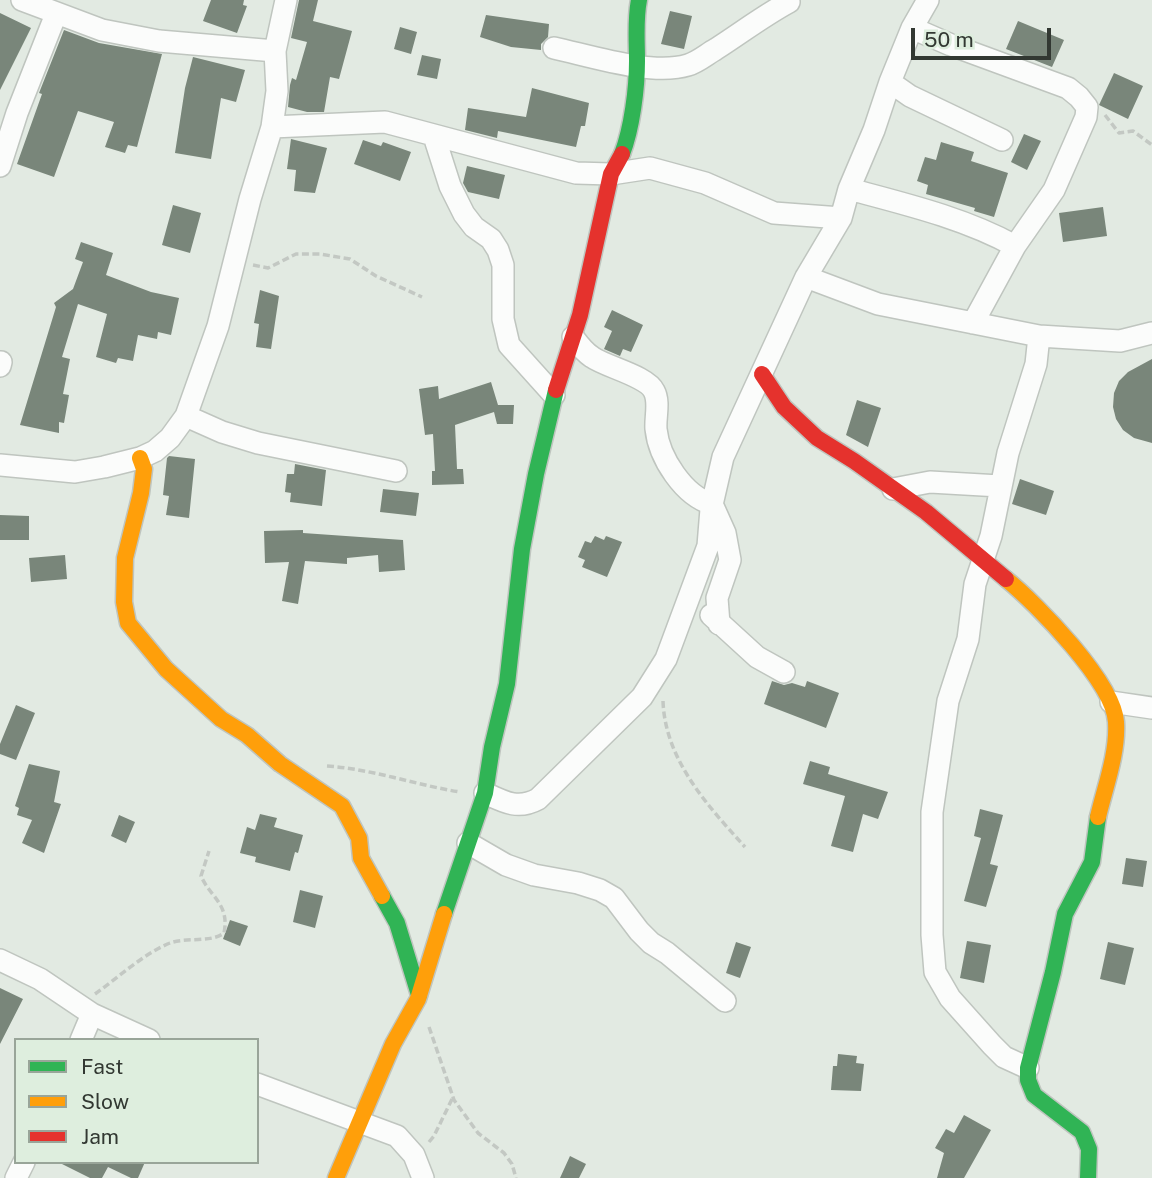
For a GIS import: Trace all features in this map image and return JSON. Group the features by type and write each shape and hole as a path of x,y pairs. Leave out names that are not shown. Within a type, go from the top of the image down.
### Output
{"street":[{"path":"22,0 56,15 102,30 159,41 275,51"},
{"path":"0,465 75,472 140,458 155,451 170,438 186,416 218,326 250,198 272,127 277,91 275,51 286,0"},
{"path":"336,1178 393,1044 417,1000 453,881 485,793 492,747 507,684 524,538 536,474 554,395 573,337 611,174 623,151 629,129 637,65 639,0"},
{"path":"485,793 516,805 528,804 538,799 642,697 660,671 680,625 708,546 712,504 723,457 806,277 841,218 849,189 874,130 890,82 912,28 928,0"},
{"path":"554,48 610,62 673,68 690,65 764,15 789,2"},
{"path":"0,166 17,113 56,15"},
{"path":"912,28 1068,88 1087,107 1086,117 1054,190 1015,246 973,323"},
{"path":"890,82 910,96 1002,140"},
{"path":"272,127 385,122 576,173 611,174 650,168 705,183 774,213 841,218"},
{"path":"434,136 450,186 464,214 474,227 491,239 498,250 503,265 503,319 509,345 554,395"},
{"path":"849,189 962,223 1015,246"},
{"path":"806,277 878,304 1039,336 1121,341 1152,333"},
{"path":"1028,1068 1004,1057 950,998 939,981 933,956 934,790 948,701 968,639 975,584 984,561 1008,453 1036,364 1039,336"},
{"path":"573,337 594,359 651,386 656,392 656,428 660,448 693,496 712,504 725,533 730,560 717,598 719,624"},
{"path":"762,374 779,400 802,425 830,448 854,461 926,512 1017,588 1040,610 1104,688 1111,702 1116,723 1114,746 1094,836 1093,862 1065,914 1028,1068 1028,1080 1034,1095 1082,1132 1087,1139 1088,1178"},
{"path":"186,416 222,432 258,443 396,471"},
{"path":"140,458 144,469 141,493 125,558 124,602 128,623 166,669 221,719 247,735 280,764 342,806 359,838 361,858 397,923 417,1000"},
{"path":"893,489 930,482 1000,486"},
{"path":"694,582 712,617 757,657 784,672"},
{"path":"1111,702 1152,708"},
{"path":"468,843 506,865 534,876 578,883 614,898 651,943 725,1001"},
{"path":"0,960 40,979 86,1010 145,1038"},
{"path":"80,1038 86,1010"},
{"path":"259,1085 397,1136 419,1171"}],"path":[{"path":"1087,107 1106,116 1119,133 1133,131 1152,145"},
{"path":"234,258 268,268 296,254 320,254 350,260 376,276 422,297"},
{"path":"660,671 667,731 681,766 717,816 745,847"},
{"path":"318,766 345,768 418,785 485,793"},
{"path":"86,1010 163,947 190,938 220,936 224,933 226,926 221,903 202,878 209,851"},
{"path":"417,1000 453,1096 478,1133 494,1144 512,1164 516,1178"},
{"path":"419,1171 453,1096"}],"building":[{"path":"211,0 244,0 243,5 247,6 237,33 203,21"},
{"path":"299,0 318,0 313,21 352,31 339,79 330,77 324,112 307,112 288,107 292,78 296,80 307,42 291,38"},
{"path":"670,11 692,16 684,49 661,44"},
{"path":"0,13 31,28 0,90"},
{"path":"486,15 549,24 548,37 541,44 541,50 511,47 480,37"},
{"path":"1018,21 1064,40 1052,67 1006,49"},
{"path":"400,27 417,32 411,54 394,49"},
{"path":"64,30 99,43 162,54 137,147 128,145 125,153 105,147 114,122 78,111 54,177 17,164 42,94 39,93"},
{"path":"422,55 441,59 437,79 417,75"},
{"path":"193,57 245,70 236,102 221,98 211,159 175,153 185,88"},
{"path":"1114,73 1143,86 1128,119 1099,105"},
{"path":"532,88 589,103 585,126 581,126 576,147 498,131 497,138 465,130 468,108 526,117"},
{"path":"1024,134 1041,141 1027,170 1011,162"},
{"path":"291,139 327,148 315,193 294,191 296,170 287,169"},
{"path":"363,140 381,146 383,142 411,152 400,181 354,164"},
{"path":"941,142 974,152 971,161 1008,173 994,217 974,211 975,208 926,194 928,185 917,181 925,157 936,160"},
{"path":"467,166 505,175 499,199 468,192 463,183"},
{"path":"173,205 201,213 190,253 162,245"},
{"path":"1103,207 1107,236 1063,242 1059,213"},
{"path":"81,242 113,253 106,275 151,292 179,298 171,335 158,332 157,339 138,335 133,361 118,358 116,363 96,357 107,314 78,304 62,357 70,359 63,394 69,395 64,423 59,422 59,433 20,425 56,307 54,303 73,289 83,262 75,259"},
{"path":"260,290 279,296 271,349 256,347 259,324 254,323"},
{"path":"612,310 643,325 631,352 623,349 620,356 604,349 612,331 604,327"},
{"path":"1152,359 1152,443 1134,438 1123,430 1113,407 1114,393 1119,381 1128,372"},
{"path":"491,382 498,405 514,405 513,424 497,424 494,412 455,425 457,469 463,469 464,484 432,485 432,471 435,471 433,434 425,435 419,389 438,386 439,399"},
{"path":"857,400 881,408 868,447 846,435"},
{"path":"169,456 195,459 189,518 166,515 169,496 163,495"},
{"path":"295,464 326,470 322,506 290,502 291,493 285,492 287,474 294,474"},
{"path":"1020,479 1054,491 1046,515 1012,504"},
{"path":"383,489 419,493 416,516 380,512"},
{"path":"0,515 29,516 29,540 0,540"},
{"path":"303,530 303,533 403,540 405,570 379,572 378,555 347,558 347,564 305,561 298,604 282,601 289,562 265,563 264,531"},
{"path":"595,536 604,540 606,536 622,542 607,577 582,567 585,560 578,557 585,541 591,543"},
{"path":"65,555 67,579 31,582 29,558"},
{"path":"772,681 805,687 807,681 839,693 826,728 764,704"},
{"path":"16,705 35,713 16,760 0,754 0,744"},
{"path":"810,761 830,767 828,774 888,792 878,819 863,814 853,852 831,846 845,796 803,784"},
{"path":"29,764 60,771 54,802 61,804 44,853 22,843 32,820 17,815 19,808 15,806"},
{"path":"980,809 1003,815 990,864 998,866 986,907 964,901 981,838 974,836"},
{"path":"260,814 277,818 274,827 303,835 290,871 255,862 256,857 240,853 247,827 255,830"},
{"path":"119,815 135,822 126,843 111,836"},
{"path":"1126,858 1147,861 1143,887 1122,884"},
{"path":"300,890 323,896 315,928 293,922"},
{"path":"230,920 248,926 240,946 223,939"},
{"path":"967,941 991,945 984,983 960,978"},
{"path":"736,942 751,947 740,978 726,973"},
{"path":"1108,942 1134,948 1125,985 1100,979"},
{"path":"0,988 23,999 0,1044"},
{"path":"838,1054 857,1056 856,1063 864,1064 861,1091 831,1090 833,1066 837,1066"},
{"path":"964,1115 991,1130 964,1178 937,1178 944,1153 935,1148 946,1129 954,1133"},
{"path":"570,1156 586,1164 579,1178 560,1178"},
{"path":"62,1164 144,1164 138,1178 131,1178 108,1167 102,1178 90,1178"}],"traffic: fast":[{"path":"622,154 629,132 635,95 639,0"},
{"path":"444,914 485,793 492,747 507,684 522,549 556,390"},
{"path":"1088,1178 1089,1149 1082,1132 1034,1095 1028,1080 1028,1068 1065,914 1092,862 1098,817"},
{"path":"382,896 397,923 419,995"}],"traffic: slow":[{"path":"140,458 144,469 141,493 125,558 124,602 128,623 166,669 221,719 247,735 280,764 342,806 359,838 361,858 382,896"},
{"path":"1006,579 1036,606 1072,645 1112,706 1116,722 1115,746 1098,817"},
{"path":"336,1178 393,1044 418,999 444,914"}],"traffic: jam":[{"path":"556,390 580,315 611,174 622,154"},
{"path":"762,374 784,407 817,438 926,512 1006,579"}]}
